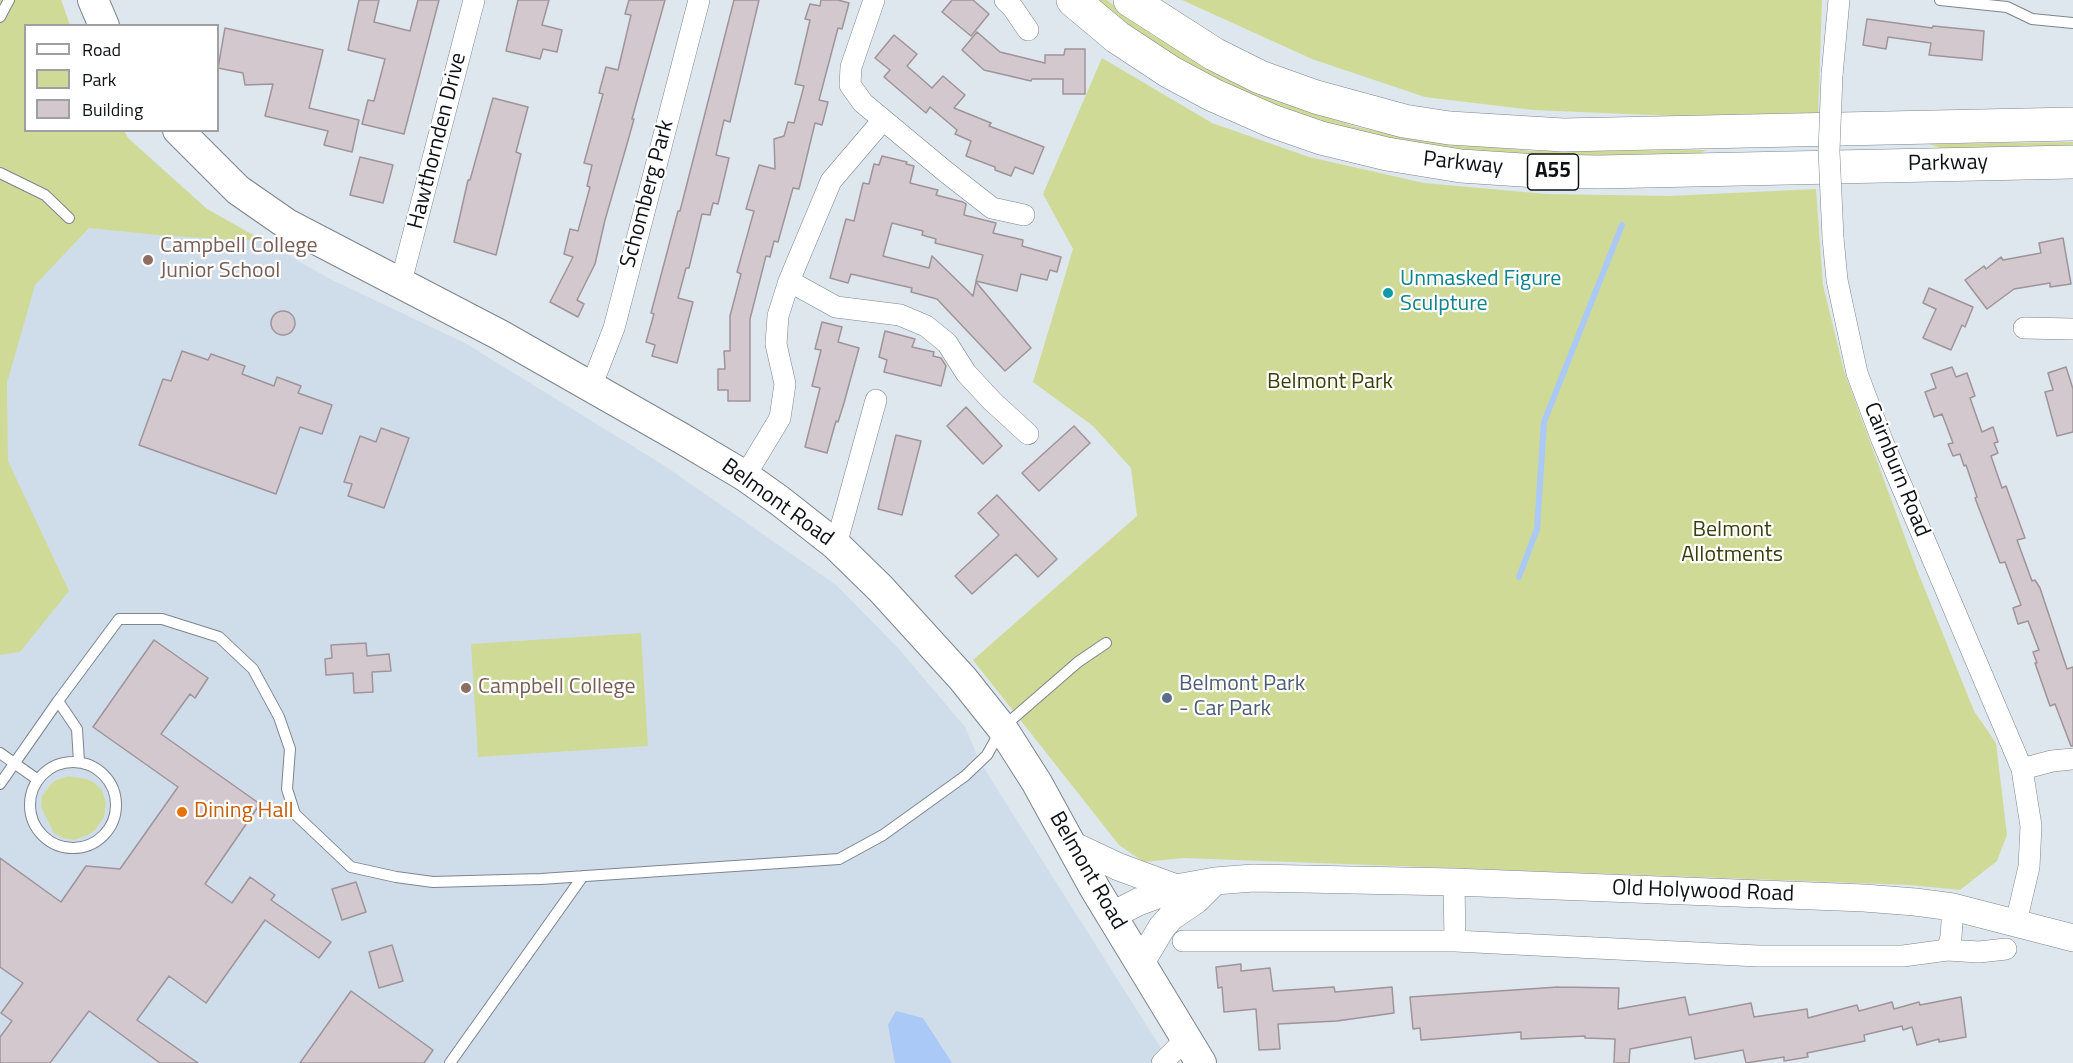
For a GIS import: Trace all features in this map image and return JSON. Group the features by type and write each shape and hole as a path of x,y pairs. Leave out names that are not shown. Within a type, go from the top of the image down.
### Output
{"highway":[{"name":"Parkway","path":"1073,0 1118,37 1170,72 1213,95 1272,121 1321,138 1388,154 1461,166 1599,172 2073,162"},
{"name":"Parkway","path":"1130,0 1214,54 1260,76 1316,97 1404,121 1449,128 1563,135 2073,124"}],"main road":[{"path":"93,0 103,24"},
{"name":"Belmont Road","path":"180,132 238,190 287,224 500,335 745,476 836,544 881,589 956,671 1002,728 1037,783 1111,916 1194,1051"}],"street":[{"name":"Hawthornden Drive","path":"401,282 474,0"},
{"name":"Schomberg Park","path":"591,387 614,328 699,0"},
{"path":"874,0 851,67 850,85 863,103 992,208 1024,215"},
{"path":"1005,0 1028,30"},
{"name":"Cairnburn Road","path":"1839,0 1832,75 1829,151 1837,280 1861,384 1882,440 2022,769 2031,826 2029,867 2016,922"},
{"path":"745,476 780,418 785,384 776,344 777,326 789,281 831,181 883,120"},
{"path":"789,281 836,307 900,315 926,326 947,343 966,373 1028,434"},
{"path":"2024,328 2073,329"},
{"path":"836,544 876,400"},
{"path":"2022,769 2052,761 2073,759"},
{"path":"1070,844 1119,867 1176,888"},
{"name":"Old Holywood Road","path":"1111,916 1138,902 1176,888 1215,881 1253,878 1454,882 1864,898 1953,907 2073,938"},
{"path":"1140,964 1162,927 1196,900 1215,881"},
{"path":"1454,882 1455,941"},
{"path":"1947,950 1951,937 1953,907"},
{"path":"1183,941 1455,941 1758,956 1904,956 1947,950 1979,952 2006,950"},
{"path":"1162,1063 1194,1051"}],"lane":[{"path":"0,17 9,0"},
{"path":"1940,0 2007,7 2032,18 2073,23"},
{"path":"0,173 45,195 69,218"},
{"path":"0,784 118,619 162,619 219,637 253,669 279,717 290,749 287,789 295,814 351,867 396,877 434,882 584,876 839,859 883,835 965,776 987,755 1002,728 1078,662 1106,643"},
{"path":"58,701 77,729 79,762"},
{"path":"0,753 38,780"},
{"path":"79,762 100,772 109,782 115,795 116,810 112,823 104,835 79,848 65,847 51,842 40,833 33,821 30,807 32,793 38,780 47,770 60,764 79,762"},
{"path":"450,1063 584,876"}],"shaded area":[{"name":"Campbell College","path":"0,0 61,0 70,24 24,24 24,132 125,132 128,138 207,209 330,279 465,343 665,466 836,585 899,649 965,727 980,762 1164,1053 1154,1063 0,1063"}],"green space":[{"path":"0,0 61,0 70,24 24,24 24,132 125,132 128,138 207,209 264,241 167,236 89,228 35,285 7,383 8,461 69,591 20,652 0,655"},
{"path":"1086,0 1107,0 1152,35 1266,97 1357,127 1408,138 1531,151 1707,150 1698,154 1549,162 1397,149 1223,91"},
{"path":"1182,0 1822,0 1818,116 1698,117 1533,110 1425,97 1312,59"},
{"name":"Belmont Park","path":"1102,58 1212,123 1309,157 1424,183 1546,194 1669,196 1816,189 1823,285 1844,371 1917,570 1974,711 1996,743 2007,835 1997,861 1960,890 1910,885 1183,858 1144,862 1119,845 973,660 1137,516 1131,468 1093,426 1033,382 1073,249 1043,194"},
{"path":"2073,142 2073,148 1944,149 1929,144"},
{"path":"641,633 648,746 478,757 471,644"},
{"path":"68,776 93,782 102,790 106,803 104,817 95,830 74,840 54,833 41,807 42,796 47,789 54,781"}],"water":[{"path":"896,1011 923,1018 952,1063 895,1063 888,1025"}],"building":[{"path":"359,0 379,0 374,22 410,31 418,0 439,0 404,134 362,124 368,100 374,101 385,59 348,50"},
{"path":"518,0 549,0 542,25 562,30 557,52 543,49 540,59 506,51"},
{"path":"629,0 665,0 595,264 577,300 584,304 578,317 550,302 573,257 564,254 570,229 578,231 590,187 587,186 592,165 584,163 603,94 599,93 606,67 618,70 631,15 625,14"},
{"path":"734,0 759,0 730,122 724,120 716,155 729,158 718,204 713,203 710,215 702,214 689,268 686,268 678,298 693,302 677,363 652,356 655,345 646,342 654,314 651,313 678,211 680,211"},
{"path":"821,0 838,0 849,3 842,29 838,28 819,100 828,102 822,125 815,123 799,189 793,188 778,242 774,241 770,257 766,256 750,319 750,401 728,401 728,390 718,390 718,369 725,369 724,351 730,351 730,316 741,274 737,272 754,211 746,209 759,165 775,169 774,139 784,136 788,122 794,123 804,86 795,84 810,20 805,19 810,4 820,6"},
{"path":"952,0 973,0 989,14 971,36 942,12"},
{"path":"1867,19 1932,28 1933,26 1984,31 1982,60 1929,55 1931,43 1888,37 1886,49 1863,45"},
{"path":"225,28 323,50 309,108 359,120 352,152 324,145 328,131 265,116 273,84 245,85 243,73 219,68"},
{"path":"977,32 1000,52 1045,63 1045,55 1064,55 1065,49 1085,49 1085,94 1063,94 1063,79 1032,79 1031,81 984,70 962,50"},
{"path":"894,35 917,54 907,66 932,88 943,76 965,95 954,108 991,123 989,126 1044,147 1033,174 1015,167 1011,176 966,156 971,141 955,134 957,130 930,107 926,113 884,77 890,70 875,58"},
{"path":"493,98 528,107 516,152 521,154 496,255 454,242 468,180 470,180"},
{"path":"882,156 914,166 910,183 938,190 936,195 963,202 966,204 964,215 996,223 993,233 1023,240 1022,246 1061,257 1057,272 1050,270 1047,280 1021,274 1017,291 976,281 983,255 935,243 936,239 922,235 923,231 892,223 883,256 929,268 932,256 973,296 976,282 1031,348 1005,371 937,299 911,292 912,288 851,274 848,283 830,278 846,219 854,221 863,183 869,184 874,164 879,165"},
{"path":"360,157 393,165 383,203 350,195"},
{"path":"2063,238 2071,284 2050,287 2050,283 2014,289 1987,309 1965,280 1984,266 1986,269 2001,257 2003,260 2041,253 2039,243"},
{"path":"1929,288 1973,307 1965,327 1962,325 1951,350 1923,338 1936,309 1923,303"},
{"path":"283,311 292,314 295,323 292,332 283,335 274,332 271,323 274,314"},
{"path":"822,322 842,327 838,342 859,348 827,453 805,447 820,388 812,386 821,350 815,349"},
{"path":"885,331 915,339 912,347 934,352 933,356 941,358 946,366 941,386 884,372 887,360 879,357"},
{"path":"182,351 208,360 211,354 245,366 242,374 274,386 277,377 301,386 298,393 332,405 322,434 300,427 276,494 139,445 163,379 171,381"},
{"path":"1952,367 1956,377 1967,373 1975,396 1970,398 1982,432 1993,427 1998,442 1994,443 1998,453 1991,456 2002,488 2006,486 2025,538 2017,540 2032,581 2035,580 2040,588 2067,669 2073,667 2073,746 2071,746 2055,704 2050,706 2035,663 2037,663 2033,652 2039,650 2028,621 2018,624 2013,608 2021,605 2005,562 2000,563 1975,498 1977,497 1966,465 1964,466 1960,454 1953,456 1948,444 1953,443 1942,414 1934,417 1925,392 1936,388 1931,374"},
{"path":"2066,367 2073,389 2073,432 2057,436 2045,392 2053,390 2048,373"},
{"path":"966,407 1002,446 983,464 947,426"},
{"path":"1074,426 1090,443 1039,491 1022,473"},
{"path":"381,428 409,438 384,508 348,496 352,484 344,482 360,436 376,442"},
{"path":"896,435 921,441 902,515 878,509"},
{"path":"997,495 1057,559 1038,577 1016,554 972,594 955,576 999,535 978,513"},
{"path":"154,640 208,678 195,698 190,694 161,734 260,804 205,884 232,903 250,877 275,895 271,900 331,942 319,958 265,920 206,1003 169,976 137,1020 198,1063 160,1063 89,1011 50,1063 0,1063 0,1037 12,1021 1,1013 23,983 0,967 0,858 61,902 86,866 120,869 178,787 93,727"},
{"path":"366,643 367,656 389,654 391,671 372,672 373,692 354,693 353,673 326,675 325,659 332,658 331,645"},
{"path":"356,882 366,912 342,920 332,889"},
{"path":"392,945 403,981 379,988 369,952"},
{"path":"1241,964 1241,971 1270,968 1273,991 1334,987 1335,992 1392,987 1394,1013 1337,1021 1278,1024 1280,1049 1259,1050 1256,1009 1224,1012 1222,987 1218,988 1216,967"},
{"path":"1558,987 1619,988 1618,1009 1685,997 1689,1015 1751,1003 1754,1017 1807,1009 1808,1018 1857,1005 1859,1011 1892,1002 1894,1009 1919,1002 1920,1005 1961,997 1966,1037 1939,1042 1939,1039 1917,1045 1912,1027 1903,1030 1902,1026 1864,1035 1865,1041 1807,1053 1808,1057 1784,1061 1784,1057 1746,1063 1743,1050 1695,1059 1691,1037 1630,1049 1629,1063 1614,1063 1615,1039 1585,1038 1585,1036 1521,1039 1521,1032 1421,1040 1420,1028 1413,1029 1410,997"},
{"path":"351,991 433,1050 424,1063 300,1063"}],"waterway":[{"path":"1519,577 1537,529 1544,422 1622,225"}],"place":[{"name":"Campbell College Junior School","path":"148,260"},
{"name":"Unmasked Figure Sculpture","path":"1388,293"},
{"name":"Campbell College","path":"466,688"},
{"name":"Belmont Park - Car Park","path":"1167,698"},
{"name":"Dining Hall","path":"182,812"}],"park label":[{"name":"Belmont Allotments","path":"1732,544"}]}
